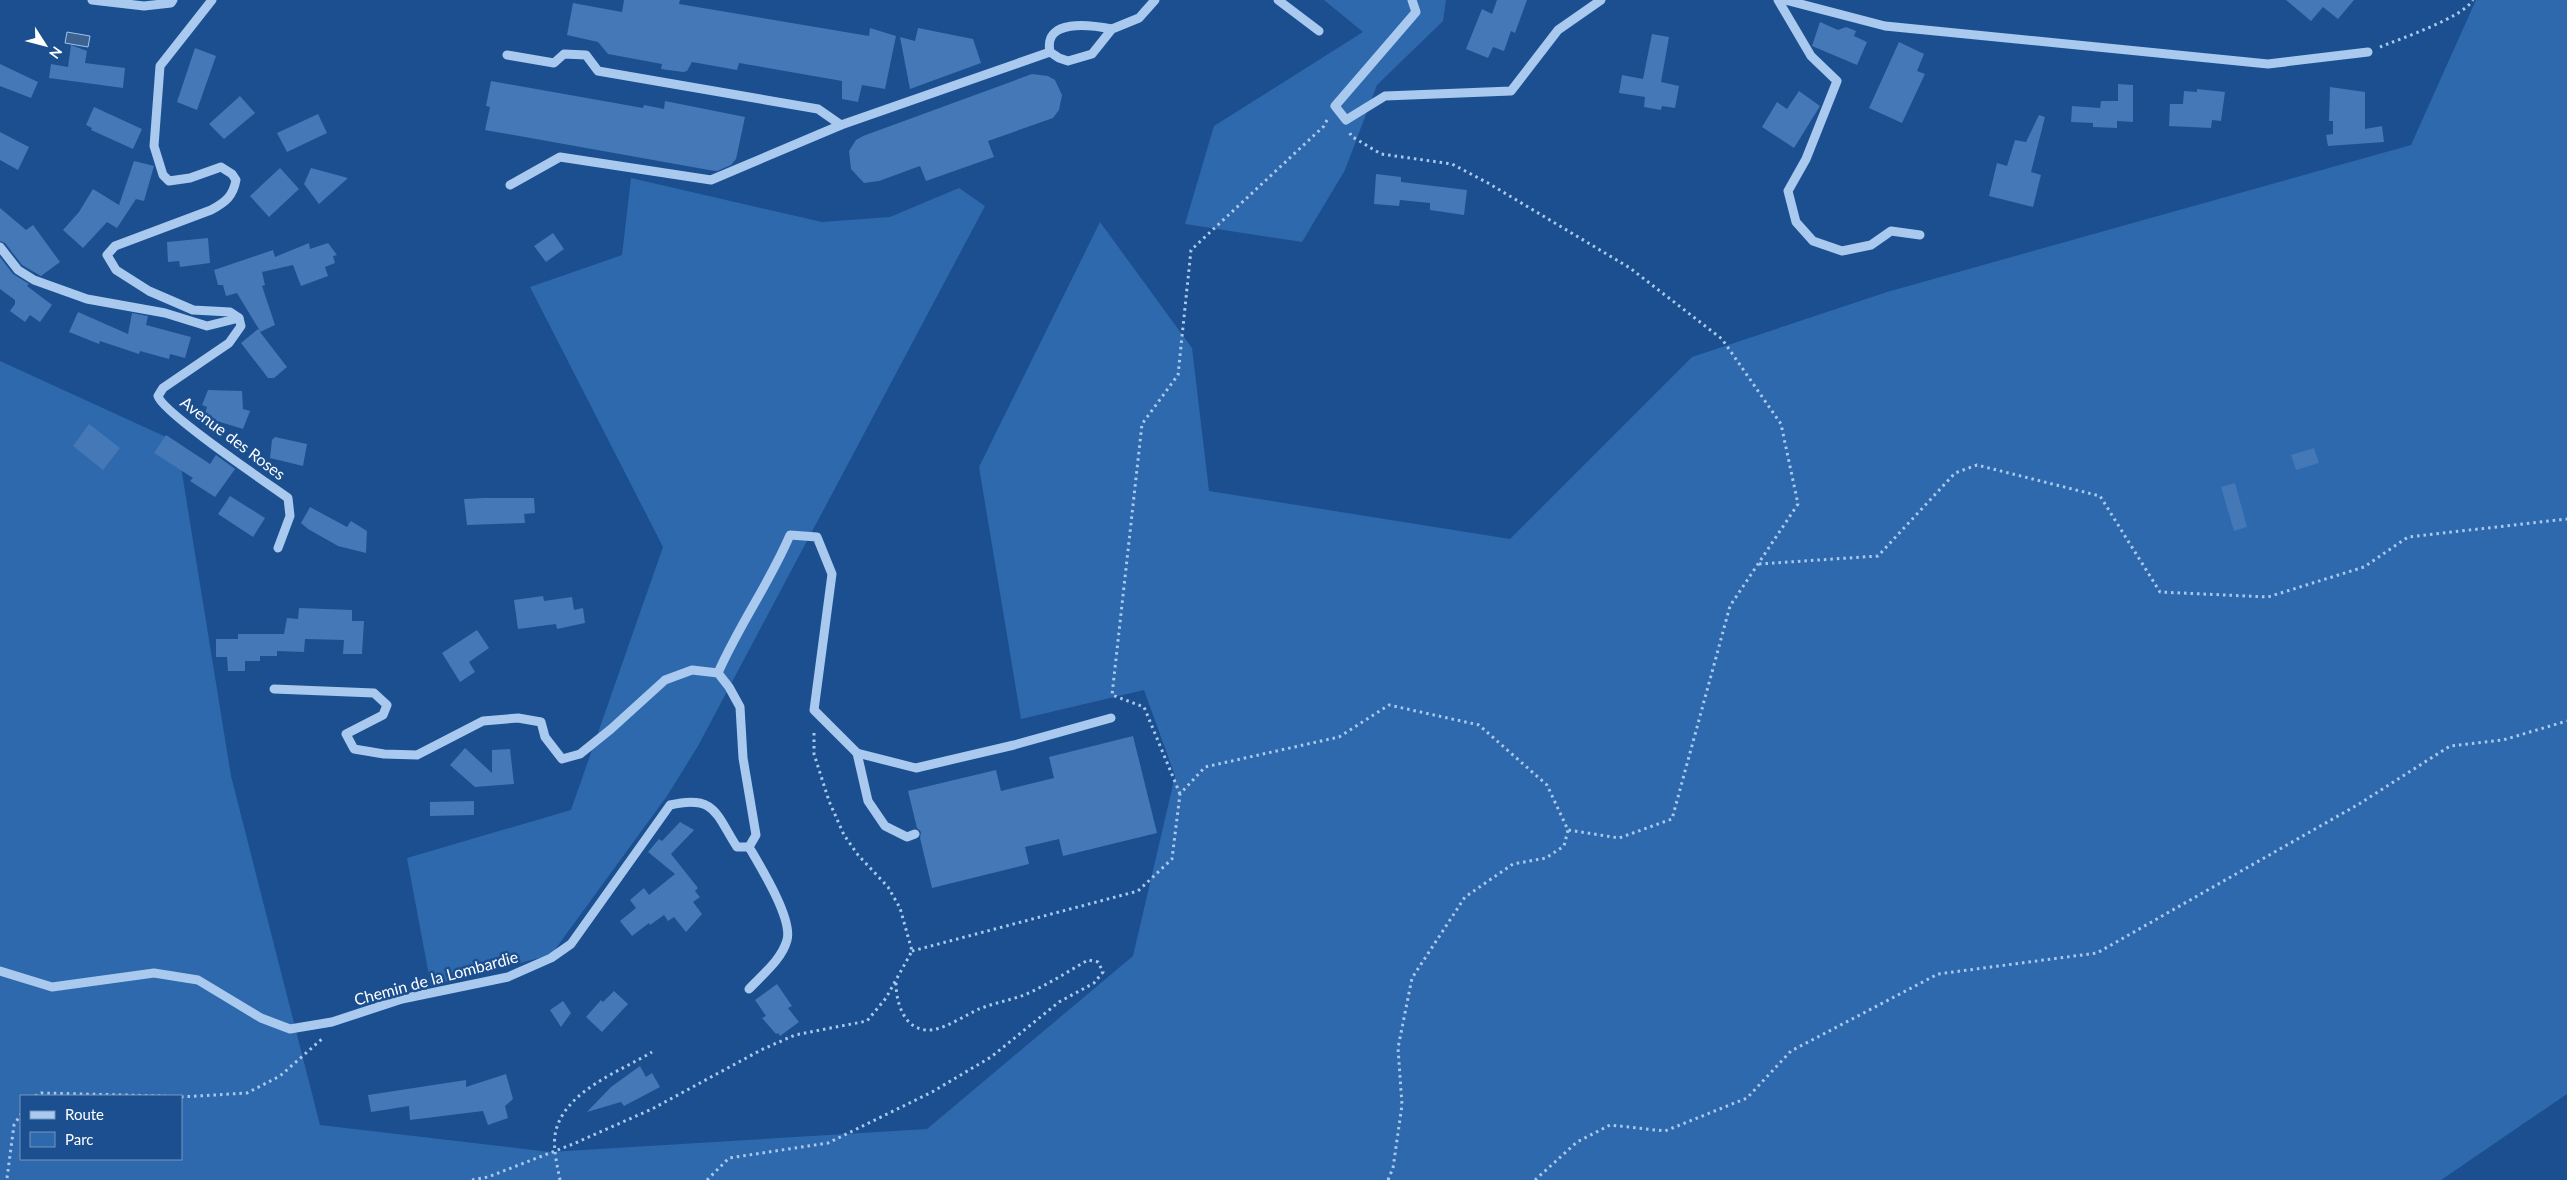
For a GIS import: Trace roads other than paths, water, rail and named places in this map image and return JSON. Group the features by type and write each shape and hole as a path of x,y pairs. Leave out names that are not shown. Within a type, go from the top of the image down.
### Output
{"street":[{"path":"92,0 144,6 171,3 172,0"},
{"path":"212,0 160,66 154,146 163,176 169,181 190,178 221,167 232,174 236,180 233,194 224,203 211,210 115,246 107,255 116,270 149,291 193,310 230,312 239,318"},
{"path":"1050,52 1050,38 1056,30 1074,26 1112,29 1139,18 1154,0"},
{"path":"1278,0 1319,31"},
{"path":"1412,0 1416,12 1335,106 1346,120 1385,96 1512,90 1558,30 1601,0"},
{"path":"1778,0 1812,56 1837,81 1806,159 1788,191 1796,222 1813,241 1842,251 1871,245 1891,231 1920,235"},
{"path":"1785,0 1885,26 2268,64 2368,52"},
{"path":"1050,52 1068,61 1092,54 1112,29"},
{"path":"510,185 560,156 711,180 841,125 1050,52"},
{"path":"507,55 554,63 564,54 586,55 598,71 818,109 841,125"},
{"path":"0,247 18,270 34,280 87,300 165,314 207,326 239,318"},
{"name":"Avenue des Roses","path":"239,318 241,326 230,343 163,388 158,396 159,402 288,498 290,516 278,548"},
{"path":"718,673 732,641 773,574 790,535 817,537 832,574 814,710 857,753 916,768 1014,746 1111,718"},
{"path":"274,689 374,693 387,705 383,716 346,734 354,749 384,754 417,755 483,721 518,718 541,722 545,738 562,759 580,754 665,680 692,670 718,673 729,687 740,707 743,758 756,835 750,847 782,910 788,938 777,959 749,989"},
{"path":"857,753 868,801 885,826 908,837 915,834"},
{"name":"Chemin de la Lombardie","path":"0,971 52,987 154,973 198,980 261,1018 290,1029 332,1022 402,999 508,977 551,958 570,944 670,806 690,800 716,810 737,847 750,847"}]}
